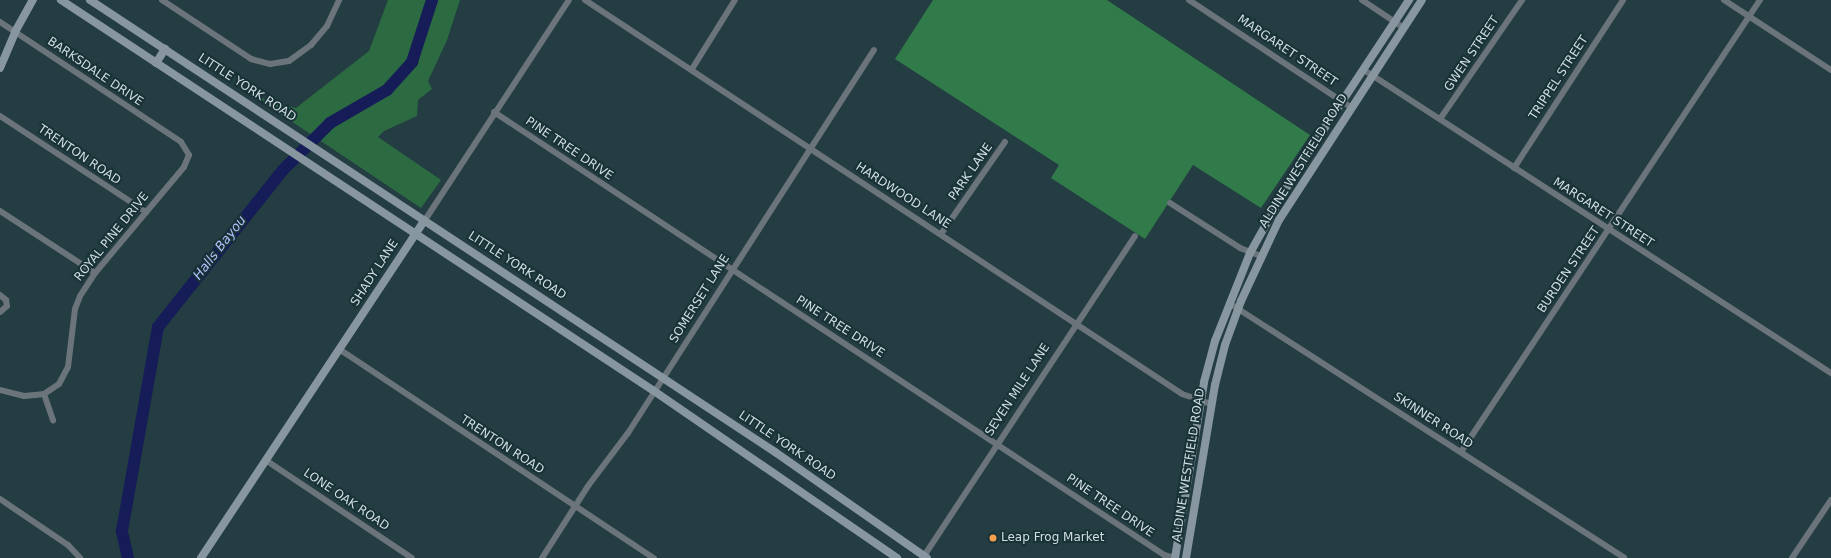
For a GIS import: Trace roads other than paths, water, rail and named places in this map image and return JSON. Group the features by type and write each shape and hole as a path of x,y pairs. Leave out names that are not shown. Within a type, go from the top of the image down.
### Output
{"main road":[{"path":"0,68 15,32 33,0"},
{"path":"61,0 267,135 415,235 654,391 897,558"},
{"name":"LITTLE YORK ROAD","path":"90,0 663,377 924,557"},
{"name":"ALDINE WESTFIELD ROAD","path":"1175,558 1201,402 1215,341 1241,274 1250,253 1293,176 1409,0"},
{"name":"ALDINE WESTFIELD ROAD","path":"1186,558 1211,404 1225,345 1251,278 1276,224 1422,0"},
{"path":"156,63 165,49"},
{"path":"1293,176 1302,183"},
{"name":"SHADY LANE","path":"201,558 267,461 425,220"},
{"path":"1241,274 1251,278"}],"street":[{"path":"162,0 251,59 270,64 289,61 311,45 327,26 339,0"},
{"name":"SHADY LANE","path":"425,220 494,112 569,0"},
{"name":"HARDWOOD LANE","path":"585,0 692,69 1182,394 1201,402 1211,404"},
{"path":"692,69 735,0"},
{"name":"MARGARET STREET","path":"1189,0 1352,108"},
{"path":"1362,0 1404,28"},
{"name":"GWEN STREET","path":"1440,120 1522,0"},
{"name":"TRIPPEL STREET","path":"1514,168 1623,0"},
{"path":"1724,0 1831,70"},
{"name":"BURDEN STREET","path":"1461,452 1760,0"},
{"name":"BARKSDALE DRIVE","path":"0,22 178,140"},
{"name":"SOMERSET LANE","path":"542,558 575,506 622,442 731,269 874,50"},
{"name":"MARGARET STREET","path":"1364,70 1831,373"},
{"name":"PINE TREE DRIVE","path":"494,112 1164,555 1175,558"},
{"name":"TRENTON ROAD","path":"0,116 146,212"},
{"name":"ROYAL PINE DRIVE","path":"44,394 59,384 66,373 75,309 80,296 95,273 188,161 187,148 178,140"},
{"name":"PARK LANE","path":"941,234 1005,142"},
{"path":"1170,203 1250,253 1261,256"},
{"path":"0,211 95,273"},
{"name":"SEVEN MILE LANE","path":"924,557 1076,323 1135,236"},
{"path":"0,295 6,300 7,306 0,312"},
{"name":"SKINNER ROAD","path":"1229,303 1624,558"},
{"name":"TRENTON ROAD","path":"340,349 654,558"},
{"path":"0,390 24,396 44,394 53,420"},
{"name":"LONE OAK ROAD","path":"267,461 412,558"},
{"path":"0,499 75,551 80,558"},
{"path":"1792,558 1831,500"}],"waterway":[{"name":"Halls Bayou","path":"128,558 122,531 158,327 282,171 330,123 387,90 412,62 432,0"}],"place":[{"name":"Leap Frog Market","path":"993,538"}]}
